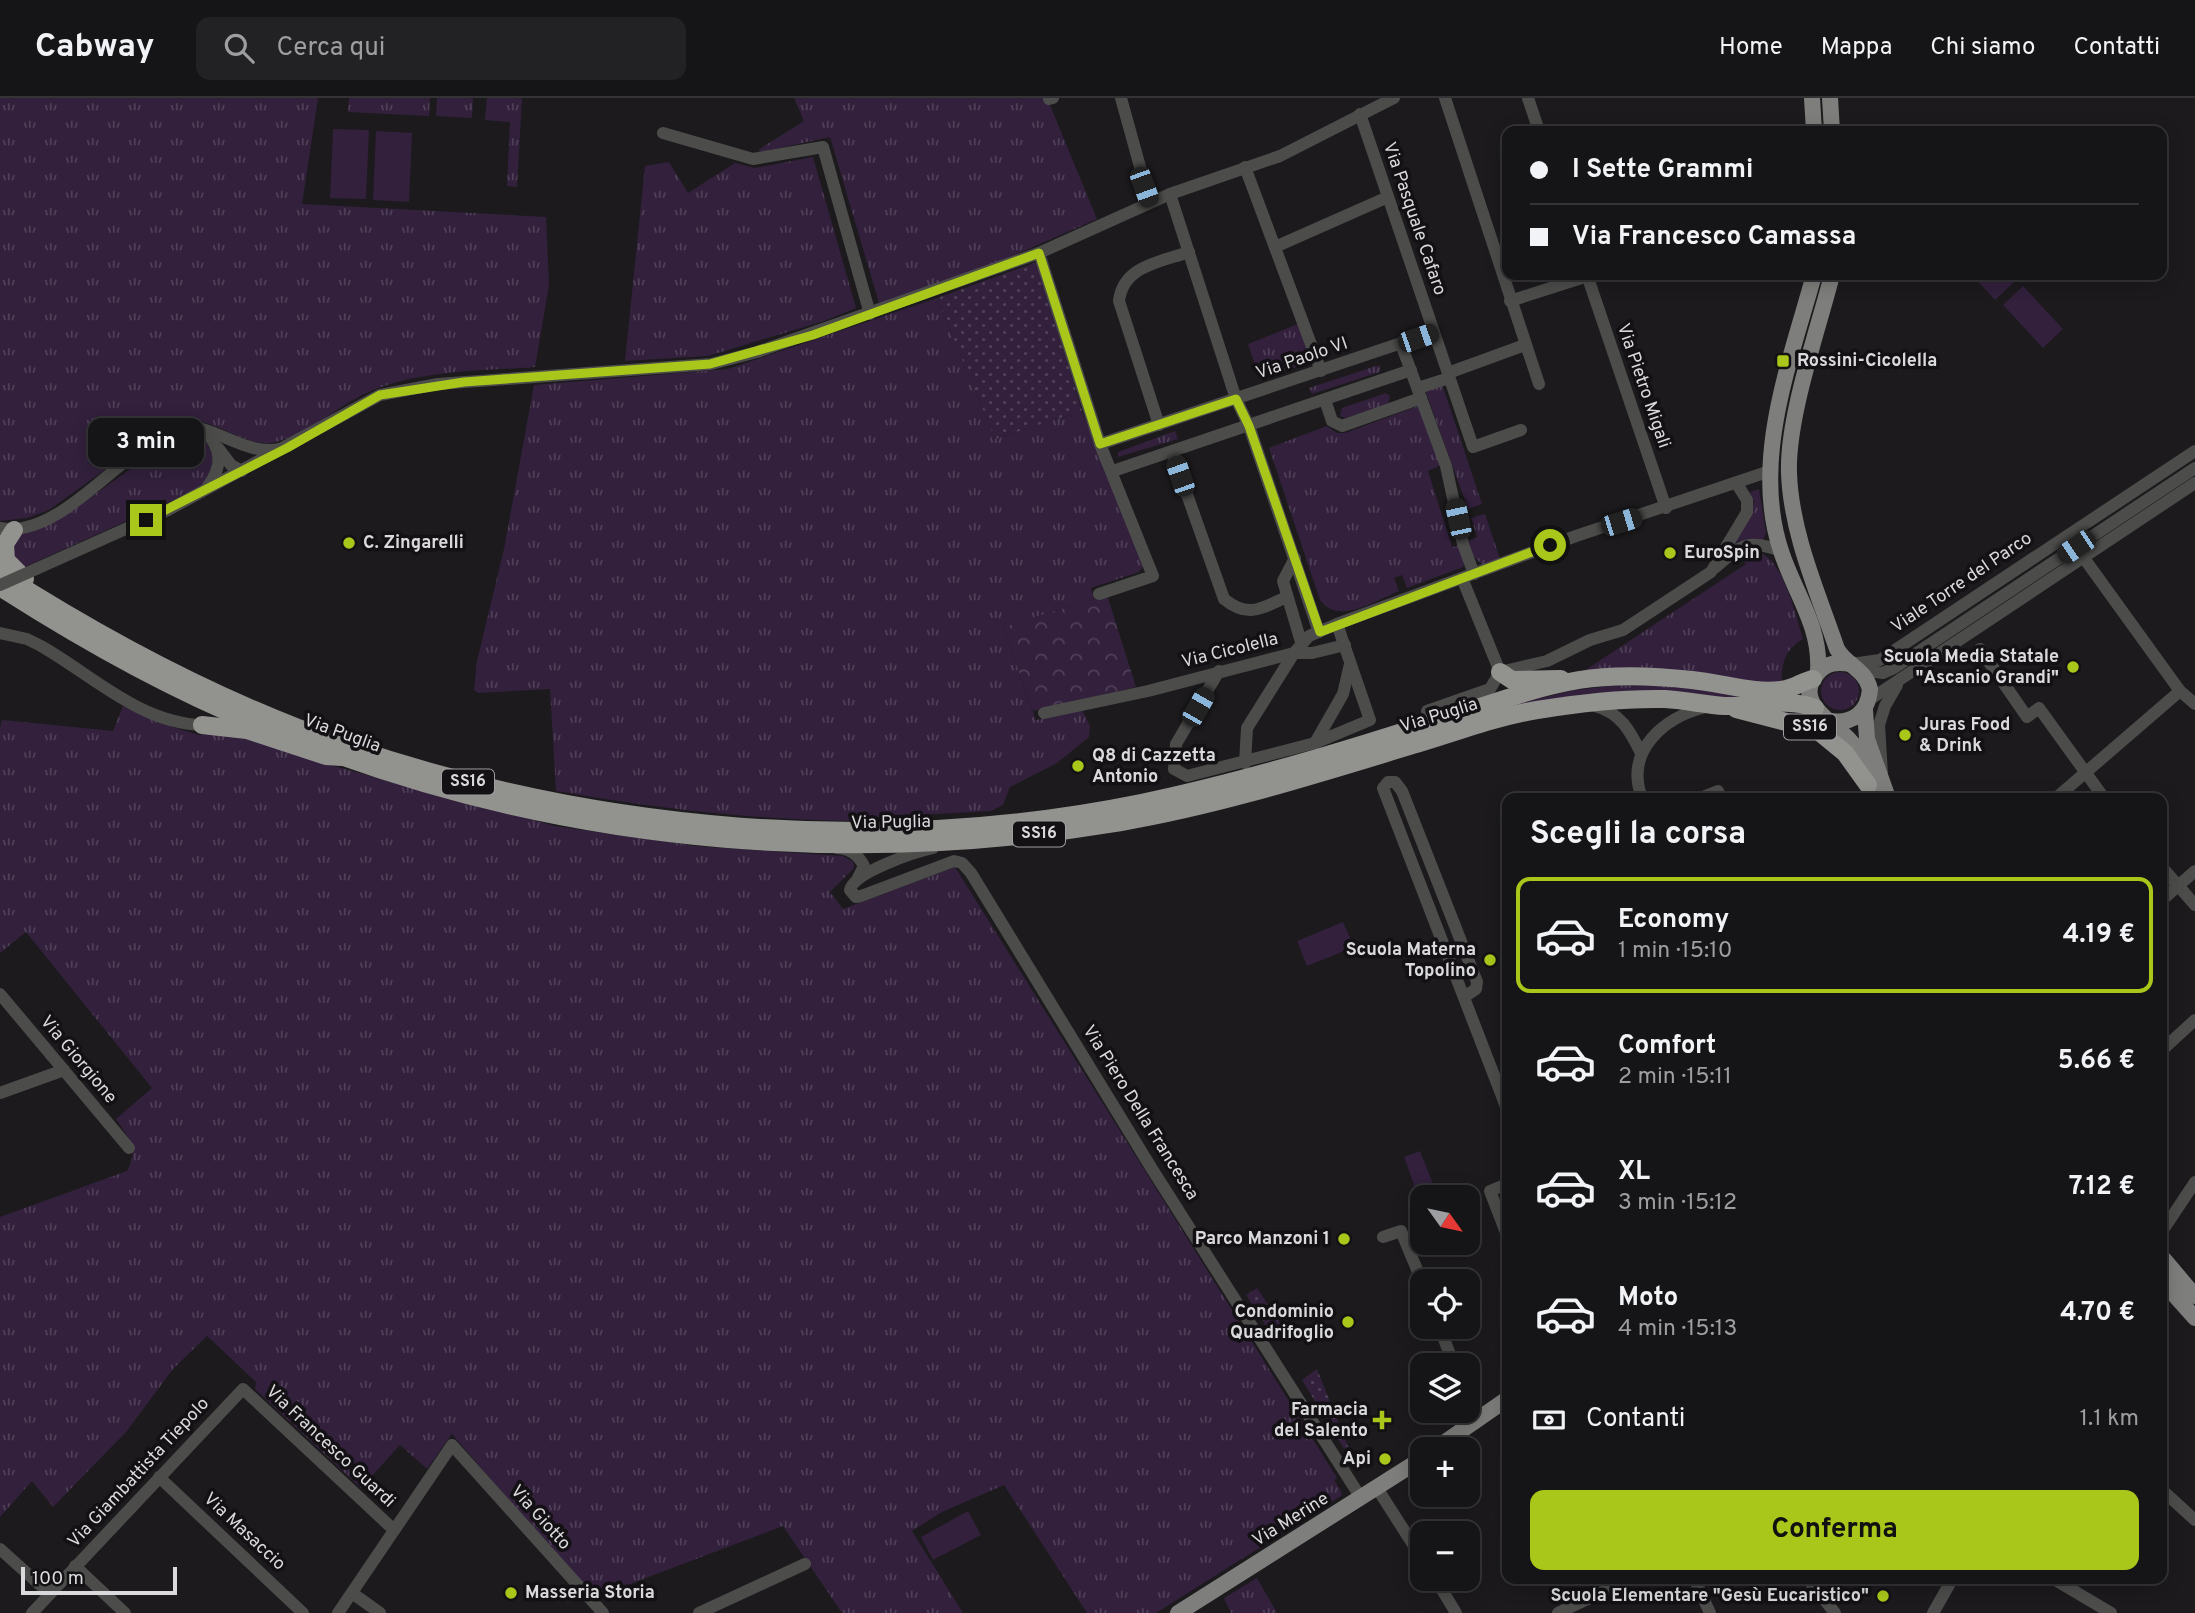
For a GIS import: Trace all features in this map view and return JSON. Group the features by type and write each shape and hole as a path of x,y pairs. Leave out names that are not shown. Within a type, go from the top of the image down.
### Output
{"highway":[{"path":"7,529 5,544 10,566 102,628 106,637"},
{"name":"Via Puglia","path":"1,580 106,637 289,724 346,746 458,779 554,801 672,820 785,829 912,830 977,826 1135,804 1212,788 1322,757 1506,699 1578,680 1653,677 1695,680 1756,690 1787,689 1816,675"},
{"name":"Via Puglia","path":"1,580 70,632 172,685 252,722 342,757 455,793 553,816 671,834 811,845 958,842 1124,822 1327,771 1532,711 1587,703 1666,699 1723,706 1787,702 1815,708"},
{"path":"1500,672 1512,680 1545,677 1578,680"},
{"name":"SS16","path":"1723,706 1752,715 1787,720 1817,730 1845,753 1874,788"},
{"path":"202,725 247,730 326,756 342,757"}],"main road":[{"path":"1812,98 1814,126"},
{"path":"1830,98 1832,126"},
{"path":"1813,280 1780,407 1770,471 1774,523 1781,551 1816,638 1816,675 1811,699 1815,708 1854,746 1874,788"},
{"path":"1831,280 1795,422 1789,474 1793,509 1838,649 1843,659 1868,679 1867,739 1874,788"},
{"path":"1816,675 1828,664 1856,667"},
{"path":"1830,721 1843,722 1855,718 1867,705"},
{"path":"2167,1262 2195,1296"},
{"path":"2167,1287 2195,1318"},
{"path":"1480,1419 1502,1403"},
{"path":"1453,1437 1474,1423"},
{"name":"Via Merine","path":"1178,1613 1410,1466"}],"street":[{"path":"1121,98 1150,203"},
{"path":"1445,98 1502,276"},
{"path":"1528,98 1537,126"},
{"path":"1,580 36,569 198,494 287,448 380,395 405,388 710,364 813,335 1039,253 1170,194 1290,151 1389,99"},
{"name":"Via Pasquale Cafaro","path":"1360,114 1473,447 1521,430"},
{"path":"663,133 753,159 823,147 870,314"},
{"path":"1245,167 1321,371"},
{"path":"1170,194 1236,399 1249,426 1294,558 1306,641 1247,728 1245,762"},
{"path":"1275,247 1388,197"},
{"path":"1159,425 1119,301 1121,288 1136,271 1189,252"},
{"path":"1039,253 1100,444 1153,576 1099,594"},
{"path":"1503,280 1538,384"},
{"path":"1510,301 1574,280"},
{"name":"Via Pietro Migali","path":"1591,280 1666,508"},
{"name":"Via Paolo VI","path":"1100,444 1434,332"},
{"path":"1401,344 1447,466 1468,576 1500,672 1547,661 1590,640 1623,630 1711,572 1740,546 1758,543 1781,551"},
{"path":"1325,400 1332,421 1342,426 1420,393 1449,375 1525,345"},
{"path":"1113,471 1411,370"},
{"path":"7,529 34,526 54,515 170,429 196,426 243,458 242,471"},
{"path":"218,441 259,449 287,448"},
{"path":"198,494 216,475 218,441"},
{"name":"Viale Torre del Parco","path":"1856,667 1880,660 2195,451"},
{"path":"1172,452 1224,599 1235,608 1250,612 1287,597"},
{"name":"Viale Torre del Parco","path":"1856,667 1883,673 1894,668 2195,468"},
{"name":"Via Cicolella","path":"1044,713 1148,691 1219,671 1306,641 1338,624 1576,536 1770,471"},
{"path":"1867,705 2195,483"},
{"path":"1711,572 1747,512 1747,500 1737,484"},
{"path":"2076,547 2180,691 2195,704"},
{"path":"1294,558 1283,581 1287,597 1312,653 1345,645"},
{"path":"1219,671 1176,744 1174,769 1187,776 1315,743 1370,720 1338,624"},
{"path":"0,633 27,639 41,646 143,709 180,722 202,725"},
{"path":"1980,649 2026,717 2039,708 2084,775 2100,793"},
{"path":"1315,743 1343,694 1350,662"},
{"name":"Via Puglia","path":"1427,711 1490,689 1500,672"},
{"path":"1874,788 1884,765 1878,736 1880,725 1885,706 1899,682"},
{"path":"2062,793 2180,691"},
{"path":"1587,703 1608,709 1626,724 1641,753"},
{"path":"1640,793 1637,784 1641,753 1656,731 1686,712 1723,706"},
{"path":"1464,997 1476,989 1477,982 1402,791 1395,782 1388,782 1383,789 1502,1096"},
{"path":"858,878 920,850 958,842"},
{"name":"Via Piero Della Francesca","path":"811,845 849,849 860,858 863,866 850,890 856,897 954,861 962,863 971,873 1152,1169 1361,1498"},
{"path":"2167,896 2195,871"},
{"path":"2167,873 2195,905"},
{"path":"1430,911 1447,906"},
{"name":"Via Giorgione","path":"0,994 129,1148"},
{"path":"2167,1046 2195,1020"},
{"path":"0,1093 64,1070"},
{"path":"2167,1224 2195,1182"},
{"path":"1502,1186 1490,1191 1502,1222"},
{"path":"1383,1237 1401,1231 1417,1269"},
{"name":"Via Giambattista Tiepolo","path":"32,1613 243,1389"},
{"name":"Via Francesco Guardi","path":"243,1389 394,1530"},
{"name":"Via Giotto","path":"394,1530 452,1445 603,1613"},
{"name":"Via Masaccio","path":"159,1477 303,1613"},
{"path":"1377,1488 1410,1540"},
{"path":"2167,1494 2195,1520"},
{"path":"338,1613 394,1530"},
{"path":"0,1549 49,1593"},
{"path":"699,1613 806,1564"},
{"path":"75,1566 125,1613"},
{"path":"1558,1613 1619,1584"},
{"path":"1697,1584 1710,1613"},
{"path":"1812,1584 1835,1613"},
{"path":"2062,1584 2111,1613"},
{"path":"1933,1613 1949,1585"},
{"path":"1442,1591 1456,1613"},
{"path":"352,1593 380,1613"}],"green space":[{"path":"0,98 318,98 302,204 546,217 549,285 535,367 431,375 390,384 359,397 301,432 276,442 252,441 202,422 174,420 49,510 27,518 0,521"},
{"path":"349,98 430,98 429,116 348,112"},
{"path":"437,98 473,98 472,118 436,116"},
{"path":"487,98 522,98 517,187 507,186 510,122 485,120"},
{"path":"794,98 1047,98 1097,219 990,266 879,303 830,137 761,152 758,150 804,121"},
{"path":"333,129 369,130 366,199 330,198"},
{"path":"376,131 412,133 409,202 373,200"},
{"path":"813,157 856,308 824,321 708,356 625,361 645,166 669,162 688,193 735,163 755,168"},
{"path":"1037,262 1082,411 995,439 937,298"},
{"path":"1977,280 2017,280 1995,300"},
{"path":"2023,286 2063,329 2043,348 2003,305"},
{"path":"937,298 995,439 1082,411 1143,566 1139,572 1091,588 1094,599 1003,627 1036,720 1082,710 1090,726 1089,737 1057,763 1010,787 1003,805 991,811 862,818 855,821 817,820 705,812 556,791 550,689 478,693 474,690 477,661 504,549 534,385 728,369"},
{"path":"1298,324 1312,361 1260,380 1248,344"},
{"path":"1380,366 1380,372 1312,394 1309,388"},
{"path":"1442,384 1482,504 1468,509 1425,390"},
{"path":"1386,393 1390,396 1388,404 1345,418 1340,416 1342,408"},
{"path":"1418,406 1441,465 1428,471 1452,547 1458,546 1463,567 1407,588 1402,575 1394,578 1399,591 1358,609 1337,611 1320,600 1269,448 1327,426 1337,433 1345,433"},
{"path":"1175,431 1178,439 1118,457 1118,452"},
{"path":"186,435 204,442 214,458 210,479 198,489 22,568 14,562 13,541 17,535 66,515 171,440"},
{"path":"1759,489 1766,533 1763,540 1738,541 1726,554 1752,510 1754,502 1750,492"},
{"path":"1485,514 1500,559 1483,565 1474,557 1468,541 1477,537 1471,518"},
{"path":"1751,550 1762,553 1779,572 1803,639 1792,647 1785,658 1782,684 1584,671 1746,564 1740,556"},
{"path":"1107,595 1136,687 1033,711 1003,627"},
{"path":"1840,672 1854,677 1859,691 1854,705 1840,710 1826,705 1821,691 1826,677"},
{"path":"1636,683 1754,694 1738,698 1689,694 1507,706 1575,690"},
{"path":"123,706 157,722 199,735 236,732 308,759 555,826 696,846 843,856 853,862 854,868 830,892 843,909 955,867 1337,1478 1334,1480 1342,1493 1341,1496 1156,1613 1087,1613 1004,1485 942,1512 912,1531 963,1613 842,1613 783,1526 593,1598 452,1434 427,1469 400,1445 361,1488 255,1389 256,1382 207,1336 173,1369 126,1432 53,1507 32,1481 0,1517 0,1217 127,1171 131,1163 131,1144 116,1119 152,1088 26,932 0,953 0,728 2,720 113,731"},
{"path":"1343,922 1354,947 1307,966 1297,941"},
{"path":"1420,1151 1434,1185 1414,1185 1404,1157"},
{"path":"1257,1288 1286,1332 1275,1340 1246,1295"},
{"path":"1317,1369 1353,1459 1351,1460 1302,1380"},
{"path":"968,1511 981,1535 933,1560 921,1537"},
{"path":"1257,1578 1277,1613 1231,1613 1224,1598"}],"place":[{"name":"Rossini-Cicolella","path":"1783,361"},
{"name":"C. Zingarelli","path":"349,543"},
{"name":"EuroSpin","path":"1670,553"},
{"name":"Scuola Media Statale \"Ascanio Grandi\"","path":"2073,667"},
{"name":"Juras Food & Drink","path":"1905,735"},
{"name":"Q8 di Cazzetta Antonio","path":"1078,766"},
{"name":"Scuola Materna Topolino","path":"1490,960"},
{"name":"Parco Manzoni 1","path":"1344,1239"},
{"name":"Condominio Quadrifoglio","path":"1348,1322"},
{"name":"Farmacia del Salento","path":"1382,1420"},
{"name":"Api","path":"1385,1459"},
{"name":"Masseria Storia","path":"511,1593"},
{"name":"Scuola Elementare \"Gesù Eucaristico\"","path":"1883,1596"}],"route":[{"path":"146,520 287,448 380,395 405,388 438,384 710,364 813,335 1039,253 1100,444 1236,399 1249,426 1320,632 1550,545"}]}
